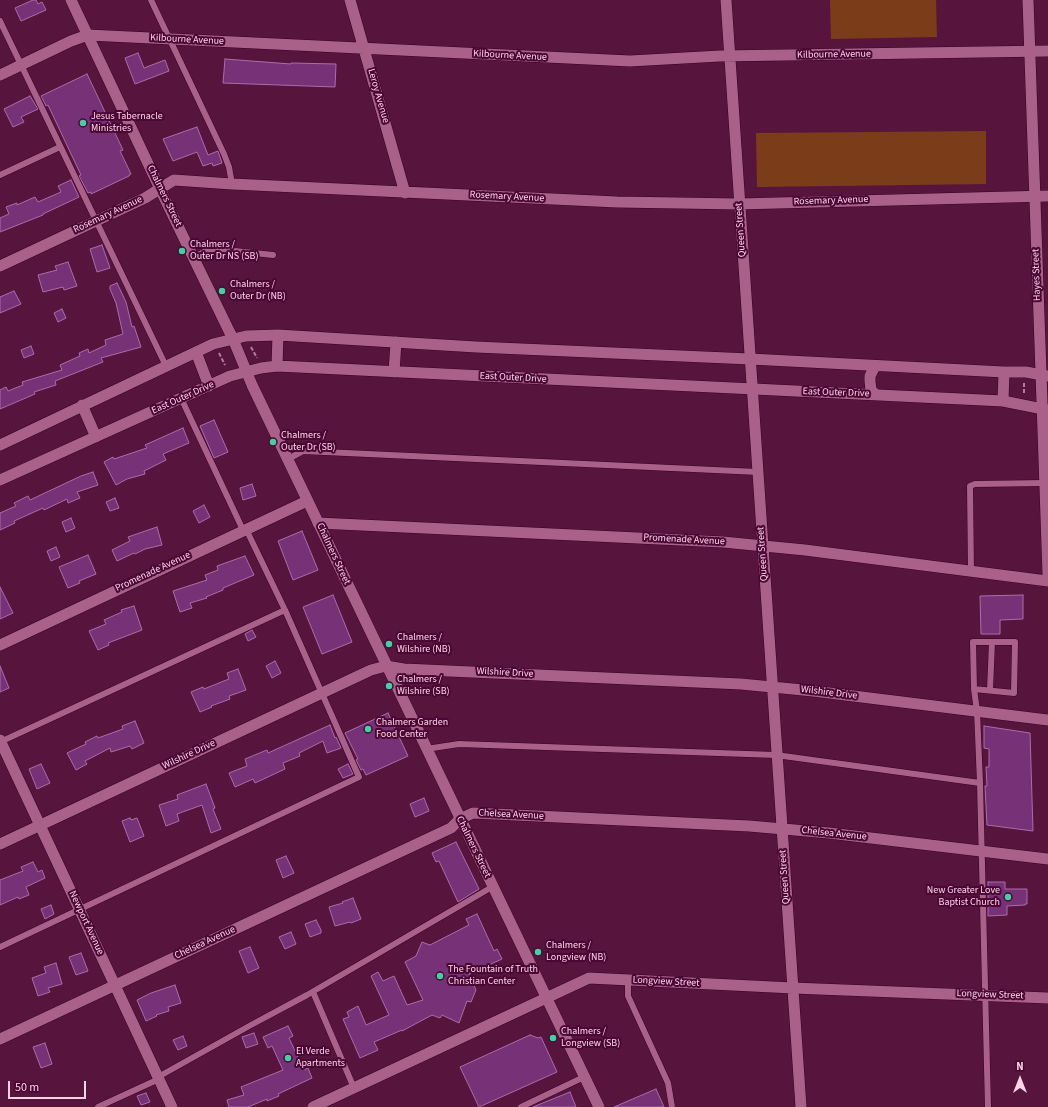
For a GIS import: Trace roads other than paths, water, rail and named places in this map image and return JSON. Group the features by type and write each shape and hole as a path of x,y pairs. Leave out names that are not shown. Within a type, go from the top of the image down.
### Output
{"street":[{"name":"Chalmers Street","path":"72,0 386,666 599,1107"},
{"name":"Leroy Avenue","path":"350,0 405,193"},
{"name":"Queen Street","path":"726,0 801,1107"},
{"name":"Hayes Street","path":"1028,0 1034,195 1045,375 1044,483 1048,574"},
{"name":"Kilbourne Avenue","path":"0,75 71,40 88,35 616,60 730,56 1048,51"},
{"name":"Rosemary Avenue","path":"0,266 145,198 174,180 405,193 617,202 740,204 1034,195 1048,196"},
{"path":"0,444 213,344 246,336 278,335 875,366 1026,372 1045,375"},
{"path":"277,366 278,335"},
{"path":"394,372 396,342"},
{"path":"196,352 209,386"},
{"name":"East Outer Drive","path":"0,480 230,376 246,371 277,366 1003,401 1045,410"},
{"path":"875,366 870,376 870,381 871,390 876,395"},
{"path":"1003,401 1004,372"},
{"path":"82,405 96,437"},
{"name":"Promenade Avenue","path":"0,645 244,529 308,501"},
{"name":"Promenade Avenue","path":"318,523 723,542 805,550 1048,581"},
{"name":"Wilshire Drive","path":"0,844 371,670 386,666 404,669 772,687 1048,720"},
{"name":"Newport Avenue","path":"0,741 172,1107"},
{"name":"Chelsea Avenue","path":"0,1039 451,828 460,819 473,813 749,826 1048,859"},
{"name":"Longview Street","path":"313,1107 589,978 1048,998"}],"lane":[{"path":"151,0 224,154 229,167 232,184"},
{"path":"0,21 166,366"},
{"path":"0,175 60,147"},
{"path":"194,257 208,250 215,249 273,255"},
{"path":"0,947 359,778 285,610 181,398"},
{"path":"288,459 303,451 758,472"},
{"path":"971,571 970,486 975,484 1044,483"},
{"path":"0,741 285,610"},
{"path":"974,689 1014,693 1015,642 973,642 974,689 977,711 980,783 988,1107"},
{"path":"990,690 992,642"},
{"path":"426,749 459,744 776,755 980,783"},
{"path":"98,1107 159,1078 313,992 492,887"},
{"path":"628,980 628,996 668,1083 672,1107"},
{"path":"313,992 354,1088"},
{"path":"521,1107 584,1077"}],"place":[{"name":"Jesus Tabernacle Ministries","path":"83,123"},
{"name":"Chalmers / Outer Dr NS (SB)","path":"182,251"},
{"name":"Chalmers / Outer Dr (NB)","path":"222,291"},
{"name":"Chalmers / Outer Dr (SB)","path":"273,442"},
{"name":"Chalmers / Wilshire (NB)","path":"389,644"},
{"name":"Chalmers / Wilshire (SB)","path":"389,686"},
{"name":"Chalmers Garden Food Center","path":"368,729"},
{"name":"New Greater Love Baptist Church","path":"1008,897"},
{"name":"Chalmers / Longview (NB)","path":"538,952"},
{"name":"The Fountain of Truth Christian Center","path":"440,976"},
{"name":"Chalmers / Longview (SB)","path":"553,1038"},
{"name":"El Verde Apartments","path":"288,1058"}]}
